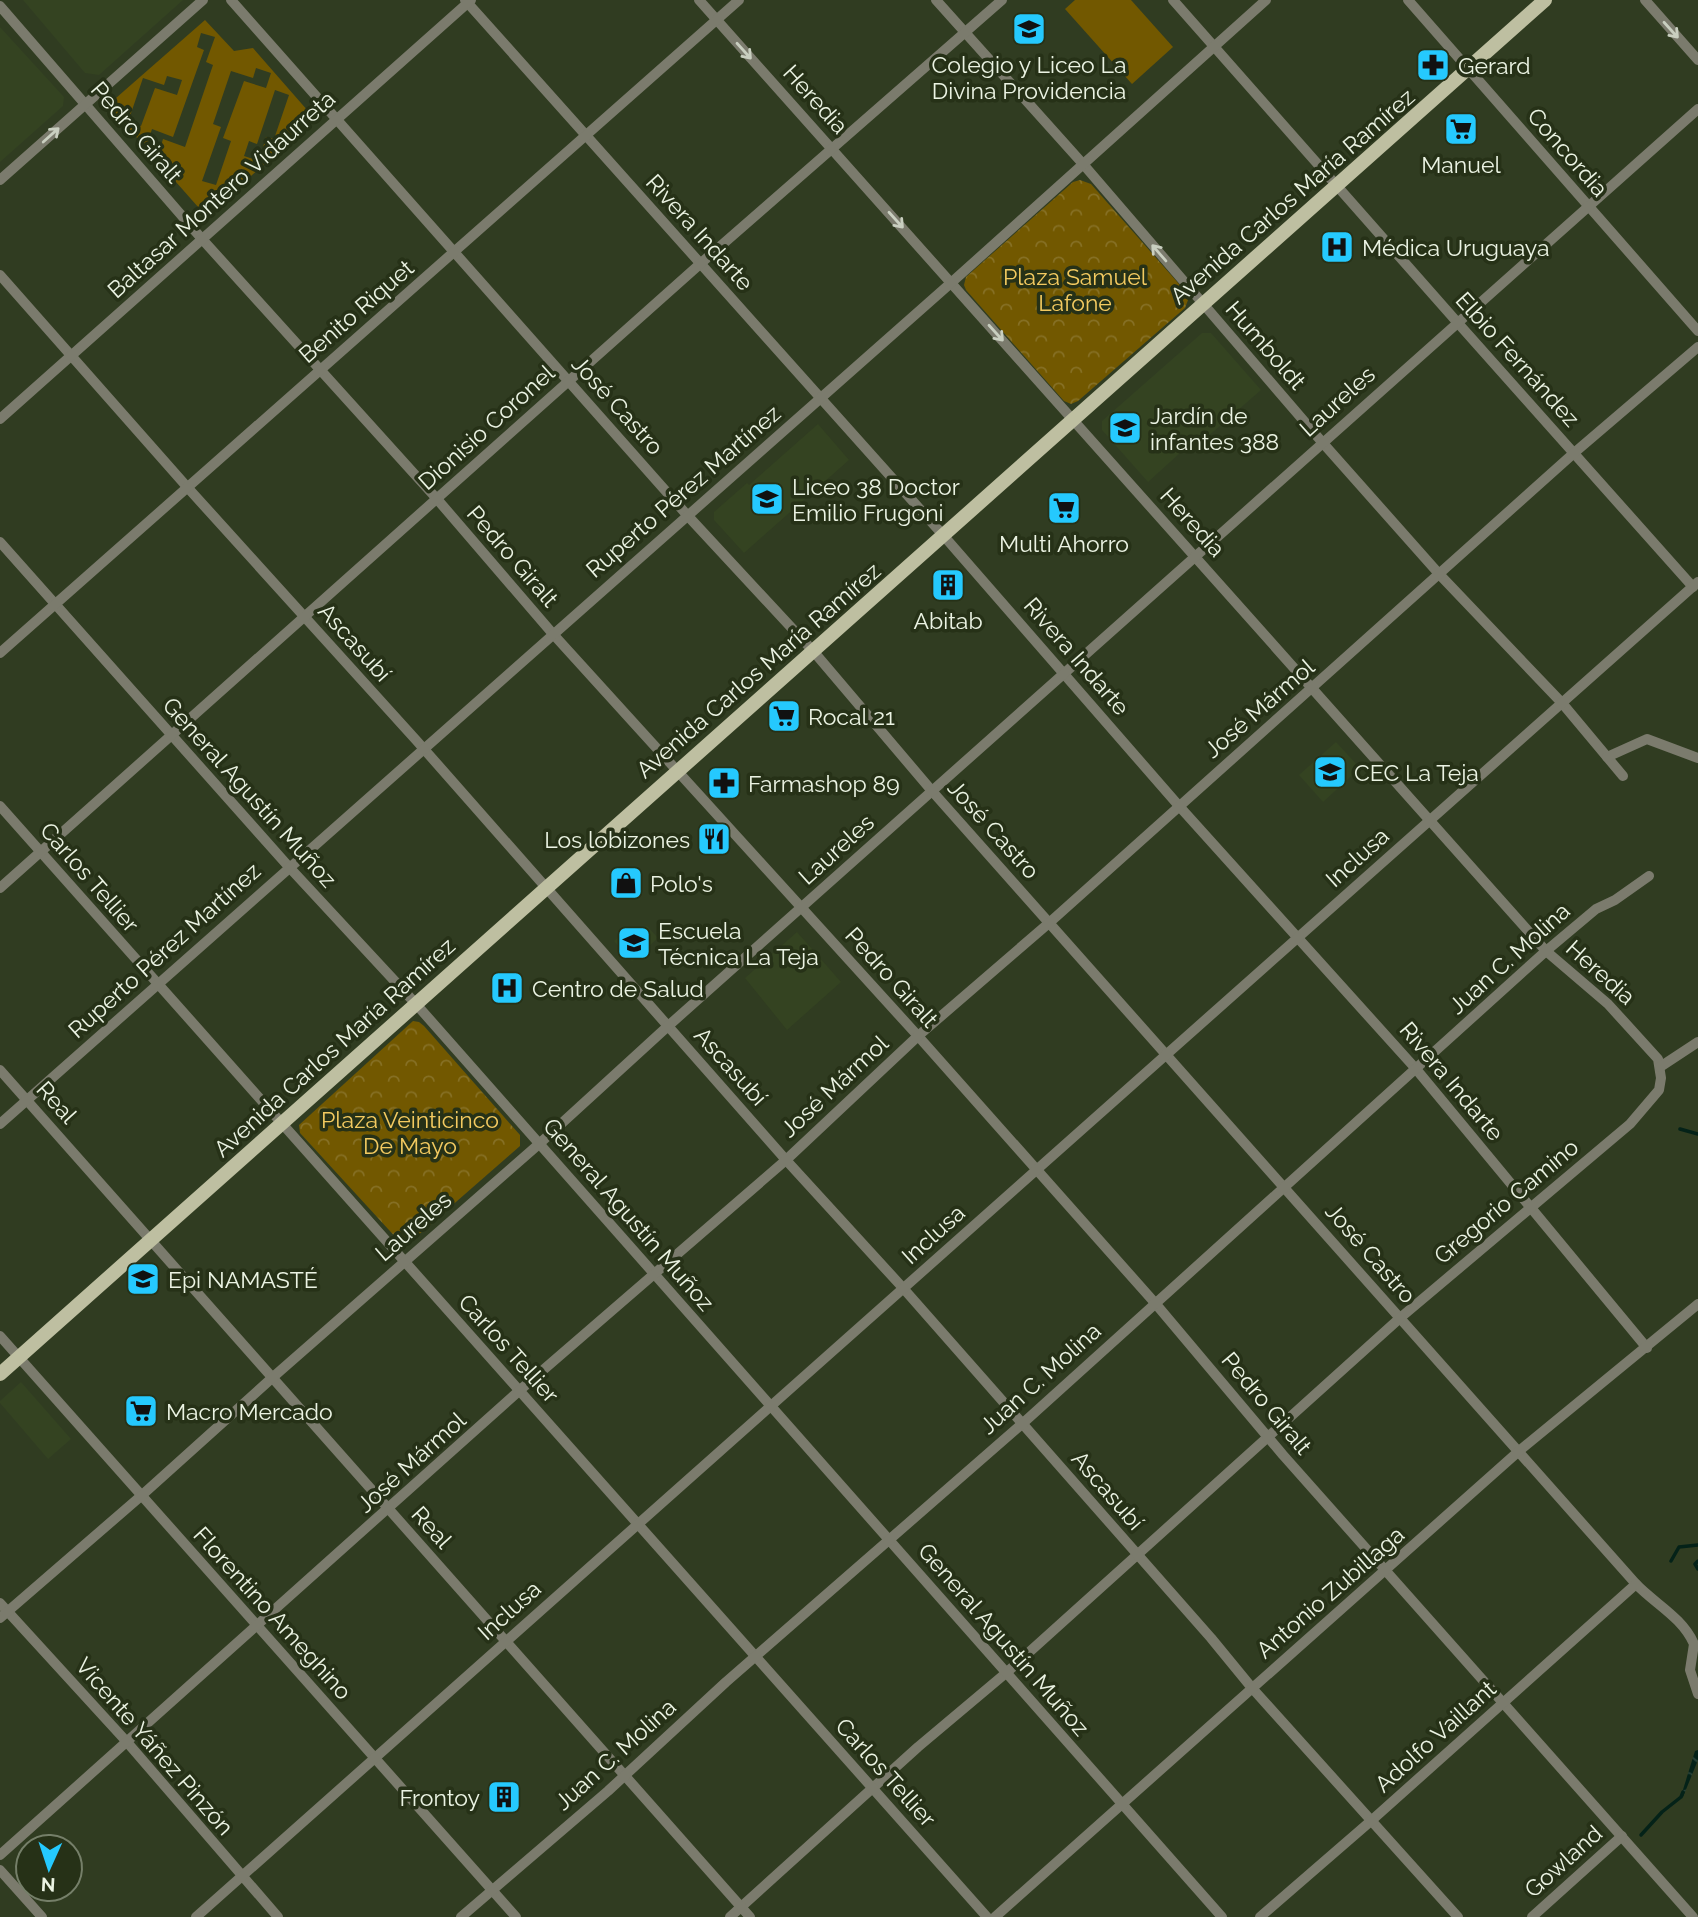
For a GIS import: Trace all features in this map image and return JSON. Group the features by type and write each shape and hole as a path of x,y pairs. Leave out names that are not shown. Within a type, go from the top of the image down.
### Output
{"main road":[{"name":"Avenida Carlos María Ramírez","path":"0,1374 1072,420 1338,187 1545,0"}],"street":[{"path":"0,180 203,0"},
{"name":"José Castro","path":"230,0 687,515 814,652 932,791 1636,1584 1663,1606 1691,1637 1694,1651 1690,1670 1698,1694"},
{"name":"Heredia","path":"699,0 1546,951 1608,1004 1652,1052 1660,1068"},
{"name":"Benito Riquet","path":"0,653 739,0"},
{"name":"Humboldt","path":"936,0 1083,164 1322,442 1440,575 1562,703 1623,776"},
{"name":"Dionisio Coronel","path":"0,888 700,264 1002,0"},
{"name":"Elbio Fernández","path":"1173,0 1574,453 1696,584"},
{"name":"Ruperto Pérez Martínez","path":"0,1124 952,282 1266,0"},
{"name":"Concordia","path":"1408,0 1698,331"},
{"path":"1645,0 1698,60"},
{"name":"Baltasar Montero Vidaurreta","path":"0,419 468,1"},
{"name":"Rivera Indarte","path":"468,1 1179,806 1416,1069 1647,1348"},
{"name":"Pedro Giralt","path":"0,6 202,239 438,499 553,635 918,1036 1155,1303 1269,1437 1693,1917"},
{"name":"Laureles","path":"3,1610 141,1496 539,1144 1698,109"},
{"name":"Ascasubí","path":"0,275 424,749 667,1027 903,1288 1252,1688 1458,1917"},
{"name":"José Mármol","path":"0,1855 389,1510 520,1390 786,1160 918,1036 1313,689 1574,453 1698,347"},
{"name":"General Agustín Muñoz","path":"0,542 289,867 416,1004 1222,1917"},
{"name":"Inclusa","path":"197,1917 1696,584"},
{"path":"1607,757 1647,739 1698,758"},
{"name":"Carlos Tellier","path":"0,806 987,1917"},
{"name":"Juan C. Molina","path":"461,1917 608,1791 755,1657 1021,1424 1546,951 1596,909 1615,900 1649,876"},
{"path":"1660,1068 1698,1042"},
{"name":"Gregorio Camino","path":"730,1917 1400,1318 1630,1124 1657,1095 1661,1085 1660,1068"},
{"name":"Real","path":"0,1070 750,1917"},
{"name":"Antonio Zubillaga","path":"995,1917 1519,1451 1698,1304"},
{"name":"Florentino Ameghino","path":"0,1336 516,1917"},
{"name":"Adolfo Vaillant","path":"1260,1917 1636,1584"},
{"name":"Vicente Yáñez Pinzón","path":"3,1610 126,1741 278,1917"},
{"name":"Gowland","path":"1532,1917 1622,1836"},
{"path":"0,1870 42,1917"}],"shaded area":[{"path":"23,0 183,0 99,75 85,73"},
{"path":"0,27 64,97 63,106 0,162"},
{"path":"1202,333 1211,333 1261,390 1206,438 1201,434 1148,482 1102,430 1102,421"},
{"name":"Liceo 38 Doctor Emilio Frugoni","path":"818,424 849,460 744,553 714,520 714,512"},
{"name":"CEC La Teja","path":"1336,742 1360,768 1323,802 1299,775"},
{"name":"Escuela Técnica La Teja","path":"647,926 658,938 632,961 614,941 628,929 635,937"},
{"path":"797,932 841,982 787,1030 745,978"},
{"path":"21,1382 71,1439 48,1459 0,1403"}],"green space":[{"path":"1075,0 1131,0 1173,47 1132,84 1065,9"},
{"path":"205,20 234,51 253,48 315,119 206,216 108,105","holes":["201,33 215,37 206,62 213,65 185,147 163,139 160,149 147,145 152,129 173,137 204,50 197,47","256,68 271,73 266,88 244,81 223,138 231,141 216,185 202,181 221,127 213,124 231,71 253,78","167,76 182,80 177,95 155,88 141,126 128,122 143,78 164,85","275,90 289,95 274,139 266,137 259,161 244,156 249,141 257,144"]},
{"name":"Plaza Samuel Lafone","path":"1080,180 1091,184 1186,292 1188,300 1185,308 1078,401 1071,404 1064,401 964,285 966,277 1073,182"},
{"name":"Plaza Veinticinco De Mayo","path":"413,1021 424,1026 520,1135 520,1146 417,1236 403,1243 300,1133 299,1125"}],"water":[{"path":"1698,1750 1698,1760 1683,1797 1681,1796 1695,1751"}],"waterway":[{"path":"1680,1129 1698,1134"},
{"path":"1671,1561 1679,1547 1698,1545"},
{"path":"1698,1561 1695,1564 1698,1569"},
{"path":"1641,1835 1683,1792"}],"place":[{"name":"Colegio y Liceo La Divina Providencia","path":"1029,29"},
{"name":"Gerard","path":"1433,65"},
{"name":"Manuel","path":"1461,129"},
{"name":"Médica Uruguaya","path":"1337,247"},
{"name":"Jardín de infantes 388","path":"1125,428"},
{"name":"Liceo 38 Doctor Emilio Frugoni","path":"767,499"},
{"name":"Multi Ahorro","path":"1064,508"},
{"name":"Abitab","path":"948,585"},
{"name":"Rocal 21","path":"784,716"},
{"name":"CEC La Teja","path":"1330,772"},
{"name":"Farmashop 89","path":"724,783"},
{"name":"Los lobizones","path":"714,839"},
{"name":"Polo's","path":"626,883"},
{"name":"Escuela Técnica La Teja","path":"634,943"},
{"name":"Centro de Salud","path":"507,988"},
{"name":"Epi NAMASTÉ","path":"143,1279"},
{"name":"Macro Mercado","path":"141,1411"},
{"name":"Frontoy","path":"504,1797"}]}
